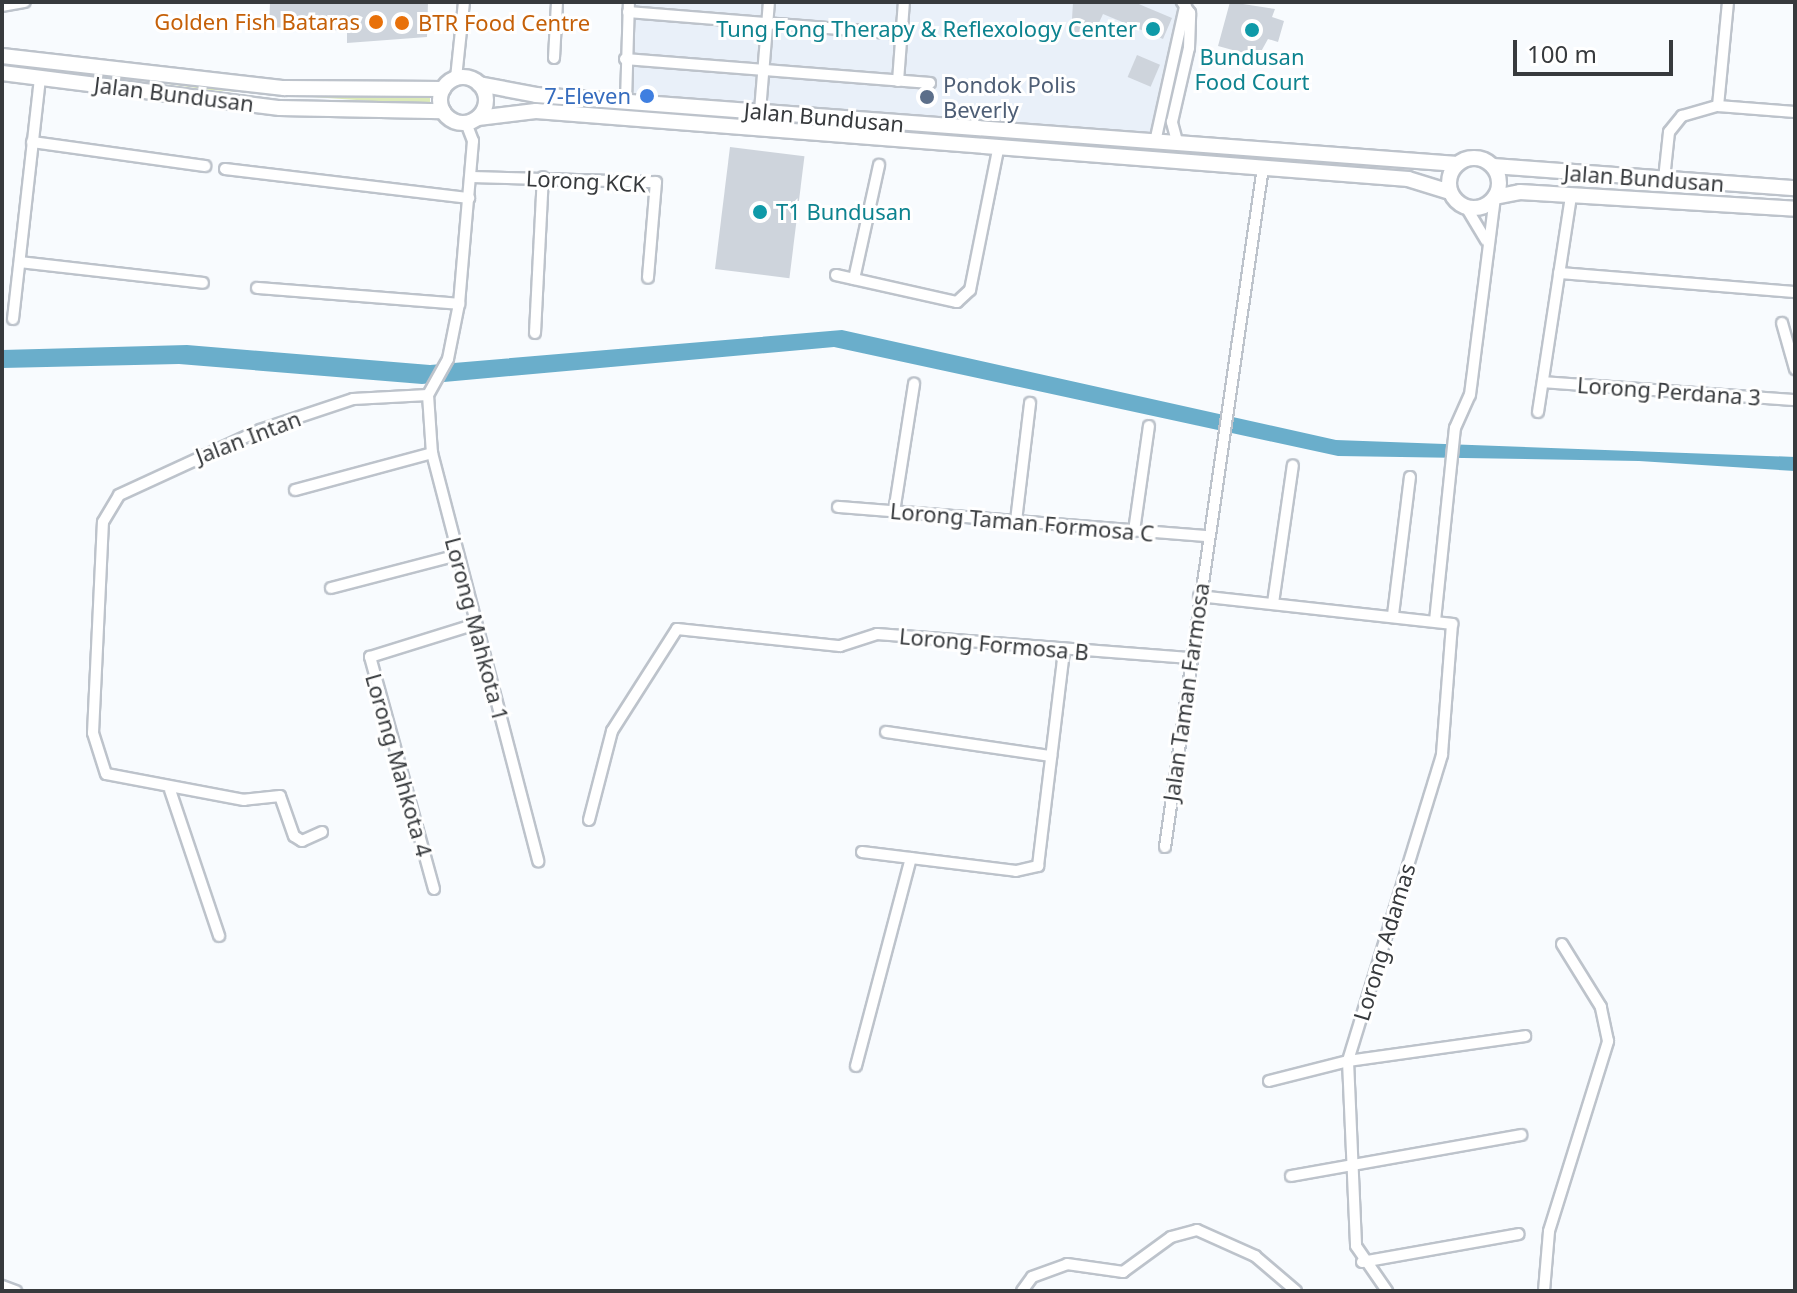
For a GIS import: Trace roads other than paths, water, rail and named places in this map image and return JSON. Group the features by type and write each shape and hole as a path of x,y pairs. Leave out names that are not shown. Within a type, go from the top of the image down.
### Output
{"main road":[{"name":"Jalan Bundusan","path":"2,56 284,88 443,89"},
{"name":"Jalan Bundusan","path":"2,73 280,108 443,111"},
{"path":"456,78 479,84 485,105 472,120 443,111 443,89 456,78"},
{"name":"Jalan Bundusan","path":"479,84 626,101 1178,145 1457,164 1474,158 1493,166 1795,188"},
{"name":"Jalan Bundusan","path":"472,120 536,111 998,150 1408,179 1450,192 1466,207 1483,207 1495,197 1571,196 1795,209"},
{"path":"1155,142 1167,152 1234,165"},
{"path":"1450,192 1457,164"},
{"path":"1493,166 1499,184 1495,197"}],"street":[{"path":"2,4 25,2"},
{"path":"456,78 464,2"},
{"path":"554,58 557,2"},
{"path":"760,111 769,2"},
{"path":"898,81 904,2"},
{"path":"1155,142 1184,2"},
{"path":"1178,145 1172,122 1189,48 1184,2"},
{"path":"1718,106 1728,3"},
{"path":"626,101 629,7 902,34"},
{"path":"625,59 930,83"},
{"path":"13,319 40,77"},
{"path":"1664,179 1674,122 1718,106 1795,112"},
{"path":"431,390 448,359 459,304 472,177 472,120"},
{"path":"32,142 205,166"},
{"path":"836,275 957,302 970,290 998,150"},
{"path":"854,279 879,165"},
{"name":"Jalan Taman Farmosa","path":"1165,847 1207,536 1263,167"},
{"path":"225,169 469,198"},
{"name":"Lorong KCK","path":"472,177 656,182 648,278"},
{"path":"535,333 543,177"},
{"path":"1538,412 1571,196"},
{"path":"1199,596 1435,621 1455,428 1470,395 1486,240 1495,197"},
{"path":"1466,207 1486,240"},
{"path":"20,262 203,283"},
{"path":"1559,273 1795,292"},
{"path":"257,288 459,304"},
{"path":"1782,323 1795,369"},
{"name":"Lorong Perdana 3","path":"1543,382 1795,400"},
{"path":"894,512 914,384"},
{"name":"Lorong Mahkota 1","path":"431,390 432,453 538,861"},
{"name":"Jalan Intan","path":"170,790 121,781 97,759 98,554 103,522 119,495 260,430 353,399 431,390"},
{"path":"1016,521 1030,403"},
{"path":"1134,531 1149,426"},
{"path":"295,490 432,453"},
{"path":"1273,603 1293,465"},
{"path":"1393,615 1410,477"},
{"name":"Lorong Taman Formosa C","path":"838,507 1207,536"},
{"path":"331,588 458,555"},
{"name":"Lorong Adamas","path":"1362,1262 1348,1061 1442,755 1452,624 1435,621"},
{"name":"Lorong Mahkota 4","path":"434,889 370,657 476,624"},
{"name":"Lorong Formosa B","path":"589,820 612,731 677,629 840,646 877,634 1190,658"},
{"path":"862,852 1032,871 1038,866 1064,650"},
{"path":"886,732 1051,756"},
{"path":"219,936 170,790 244,800 280,796 294,836 302,841 322,832"},
{"path":"856,1066 911,858"},
{"path":"1544,1291 1549,1231 1608,1041 1601,1007 1562,944"},
{"path":"1269,1081 1348,1061 1525,1036"},
{"path":"1291,1176 1521,1135"},
{"path":"1022,1291 1032,1277 1067,1264 1123,1272 1171,1237 1197,1230 1255,1256 1296,1291"},
{"path":"1362,1262 1519,1234"},
{"path":"1362,1262 1387,1291"},
{"path":"2,1286 16,1291"}],"water":[{"path":"842,330 1336,440 1795,457 1795,471 1639,461 1338,456 834,347 422,384 179,364 2,368 2,350 187,345 430,365"}],"place":[{"name":"Golden Fish Bataras","path":"376,22"},
{"name":"BTR Food Centre","path":"402,23"},
{"name":"Tung Fong Therapy & Reflexology Center","path":"1153,29"},
{"name":"Bundusan Food Court","path":"1252,30"},
{"name":"7-Eleven","path":"647,96"},
{"name":"Pondok Polis Beverly","path":"927,97"},
{"name":"T1 Bundusan","path":"760,212"}]}
